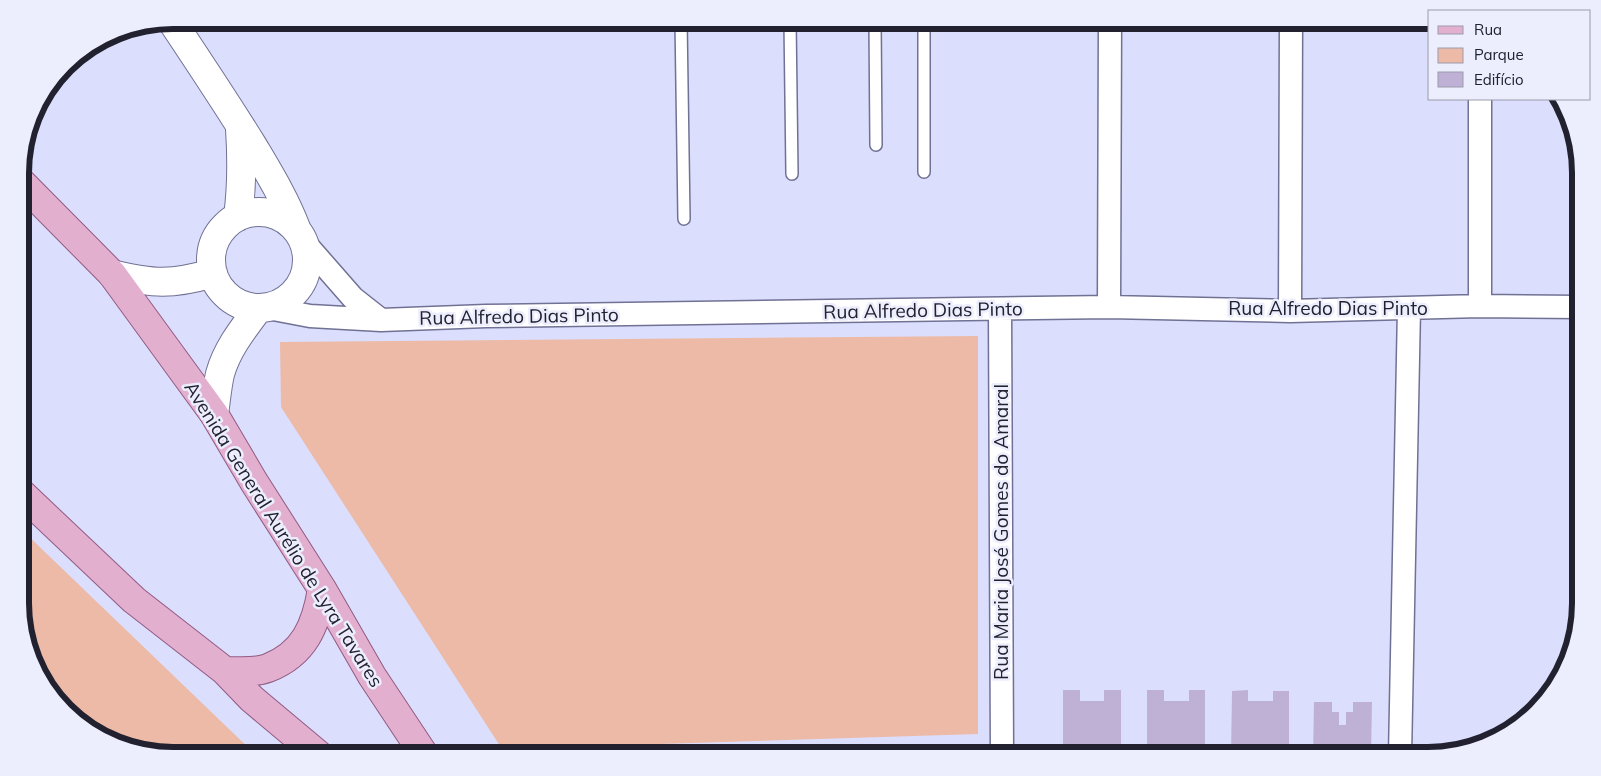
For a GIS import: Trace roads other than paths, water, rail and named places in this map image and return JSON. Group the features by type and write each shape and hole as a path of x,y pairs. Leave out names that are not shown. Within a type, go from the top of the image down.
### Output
{"main road":[{"name":"Avenida General Aurélio de Lyra Tavares","path":"29,190 112,274 214,414 254,482 322,589 372,676 419,747"},
{"path":"29,501 134,600 225,671 252,699 309,747"},
{"path":"225,671 247,672 267,668 290,656 308,636 318,613 322,589"}],"street":[{"path":"177,29 240,125 284,200 300,235 308,263 302,284 287,300 263,308 243,306 230,299 220,287 213,273 212,251 221,231 238,217 258,212 277,215 300,235 353,298 381,320"},
{"path":"1109,307 1110,29"},
{"path":"1290,311 1291,29"},
{"path":"1480,100 1480,306"},
{"path":"238,217 242,191 240,125"},
{"path":"112,274 140,281 162,283 186,281 213,273"},
{"name":"Rua Alfredo Dias Pinto","path":"263,308 310,316 381,320 496,316 1109,307 1290,311 1480,306 1572,307"},
{"path":"214,414 220,374 229,351 242,330 263,308"},
{"path":"1400,747 1409,308"},
{"name":"Rua Maria José Gomes do Amaral","path":"1000,309 1002,747"}],"lane":[{"path":"681,29 684,219"},
{"path":"790,29 792,174"},
{"path":"875,29 876,145"},
{"path":"924,29 924,172"}]}
